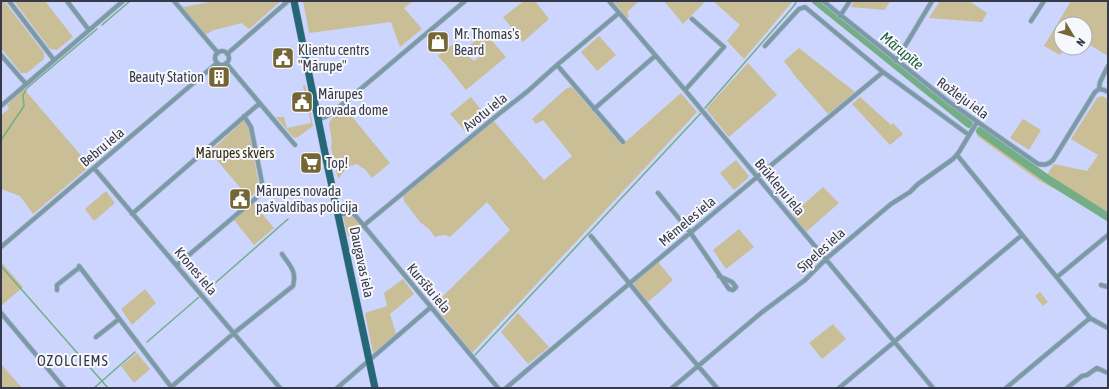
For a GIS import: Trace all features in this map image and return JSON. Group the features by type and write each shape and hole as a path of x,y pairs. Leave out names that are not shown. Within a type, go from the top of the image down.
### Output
{"main road":[{"name":"Daugavas iela","path":"294,1 375,388"}],"street":[{"path":"9,1 54,60"},
{"path":"67,1 89,30"},
{"path":"1,106 123,1"},
{"path":"174,1 218,53"},
{"path":"227,54 288,1"},
{"path":"318,119 332,113 465,1"},
{"name":"Brūkleņu iela","path":"608,1 685,90 933,388"},
{"name":"Rožleju iela","path":"822,1 949,102 1038,164 1049,164 1053,160 1094,92 1099,89"},
{"path":"840,16 850,1"},
{"path":"1031,21 1044,1"},
{"path":"896,61 930,2"},
{"path":"765,46 799,9 805,7 883,72 969,135"},
{"name":"Avotu iela","path":"363,226 528,91 556,65 619,13"},
{"path":"685,90 724,48 692,19"},
{"path":"218,53 223,52 227,54"},
{"path":"218,53 215,58 217,63 222,65 229,59 227,54"},
{"path":"1,55 26,84"},
{"path":"594,109 655,56"},
{"name":"Bebru iela","path":"1,247 217,63"},
{"path":"226,63 296,145"},
{"path":"556,65 623,142"},
{"path":"1108,66 1100,82 1099,89 1108,92"},
{"name":"Mēmeles iela","path":"506,388 630,282 883,72"},
{"path":"132,214 260,103"},
{"path":"177,265 255,199 262,191 251,127 244,116"},
{"name":"Sīpeles iela","path":"672,388 761,313 804,280 826,259 891,204 910,192 918,184 946,164 956,155 977,122"},
{"path":"956,155 1090,318 1108,328"},
{"name":"Krones iela","path":"94,168 280,388"},
{"path":"658,193 690,232 719,276"},
{"name":"Kursīšu iela","path":"338,215 351,213 498,388"},
{"path":"839,388 1022,235"},
{"path":"1057,277 1108,235"},
{"path":"591,236 630,282 664,326 717,388"},
{"path":"57,290 57,286 79,266 171,388 234,333 293,286 295,278 294,273 282,254"},
{"path":"1101,285 1108,287"},
{"path":"337,388 431,307"},
{"path":"1,313 64,388"},
{"path":"1006,388 1090,318"},
{"path":"96,337 119,319"},
{"path":"1068,388 1082,376 1087,375 1097,368 1108,373"},
{"path":"844,384 848,388"}],"green space":[{"path":"1,1 4,1 44,53 44,59 27,73 21,73 1,48"},
{"path":"14,1 45,1 73,37 57,50 50,49"},
{"path":"215,1 281,1 249,29 242,23 214,30 205,35 180,4 184,7"},
{"path":"303,1 413,1 404,8 422,29 400,47 391,22 309,33"},
{"path":"524,1 535,1 549,19 523,42 503,17"},
{"path":"613,1 639,1 627,12 629,16 626,19 620,11 621,10"},
{"path":"664,1 706,1 683,24"},
{"path":"713,1 793,1 744,59 727,41 740,25"},
{"path":"854,1 890,1 885,10 851,7"},
{"path":"940,1 969,1 987,13 982,22 929,18"},
{"path":"1071,1 1108,1 1108,56 1093,47 1093,16 1062,16"},
{"path":"1053,31 1053,51 1044,46"},
{"path":"485,33 506,57 466,90 438,56 457,41 470,55 469,57 474,61 479,57 470,45"},
{"path":"599,36 616,55 597,71 581,52"},
{"path":"799,48 855,92 828,114 784,61"},
{"path":"748,63 777,95 729,137 706,109"},
{"path":"305,85 313,126 298,137 294,138 276,117 284,117 287,128 311,123 303,86"},
{"path":"572,87 622,145 681,93 697,112 472,353 434,305 510,230 487,202 450,237 443,235 435,237 429,229 420,222 404,201 403,195 493,120 544,180 572,156 543,120 536,124 532,119 567,88"},
{"path":"24,89 90,166 33,214 20,196 1,189 1,115 9,109 7,105"},
{"path":"1102,96 1108,99 1108,212 1101,208 1108,213 1108,221 1070,197 1038,180 977,136 977,127 980,127 1047,175 1054,164 1087,171 1098,155 1071,139 1097,98"},
{"path":"471,97 486,116 467,133 450,114"},
{"path":"860,97 891,125 893,123 903,134 890,145 852,104"},
{"path":"345,108 390,163 372,178 364,168 357,164 344,171 338,179 331,147 332,141 329,124 333,117"},
{"path":"1023,119 1041,130 1029,150 1010,138"},
{"name":"Mārupes skvērs","path":"244,120 248,123 259,187 258,191 249,198 210,152"},
{"path":"736,160 748,175 748,178 734,190 720,173"},
{"path":"823,187 839,203 806,232 794,218 793,214"},
{"path":"106,191 115,203 94,221 85,209"},
{"path":"253,203 274,228 254,245 234,220"},
{"path":"349,215 353,216 359,222 360,226 348,236 343,217"},
{"path":"739,229 754,247 726,269 713,250"},
{"path":"1,262 23,287 2,305 1,303"},
{"path":"658,262 673,280 648,302 634,285 634,281"},
{"path":"403,279 414,294 390,314 396,334 373,353 365,313 387,306 384,293"},
{"path":"145,289 156,303 132,325 121,309"},
{"path":"1040,292 1048,302 1043,306 1035,296"},
{"path":"518,313 549,347 528,364 501,332"},
{"path":"833,324 846,339 822,359 809,343"},
{"path":"137,353 150,369 134,383 121,366"},
{"path":"1,364 22,388 1,388"}],"waterway":[{"path":"102,25 130,1"},
{"path":"705,108 797,1"},
{"name":"Mārupīte","path":"816,1 969,124"},
{"path":"1,140 24,106 23,95 27,88 97,29"},
{"path":"475,355 701,113"},
{"name":"Mārupīte","path":"980,131 1049,180 1108,217"},
{"path":"205,292 288,219"},
{"path":"1,266 108,388"},
{"path":"147,342 199,297"},
{"path":"94,388 135,352"}],"place":[{"name":"Mr. Thomas's Beard","path":"438,42"},
{"name":"Klientu centrs \"Mārupe\"","path":"283,58"},
{"name":"Beauty Station","path":"219,77"},
{"name":"Mārupes novada dome","path":"302,102"},
{"name":"Top!","path":"311,163"},
{"name":"Mārupes novada pašvaldības policija","path":"240,199"}],"district":[{"name":"OZOLCIEMS","path":"73,361"}]}
